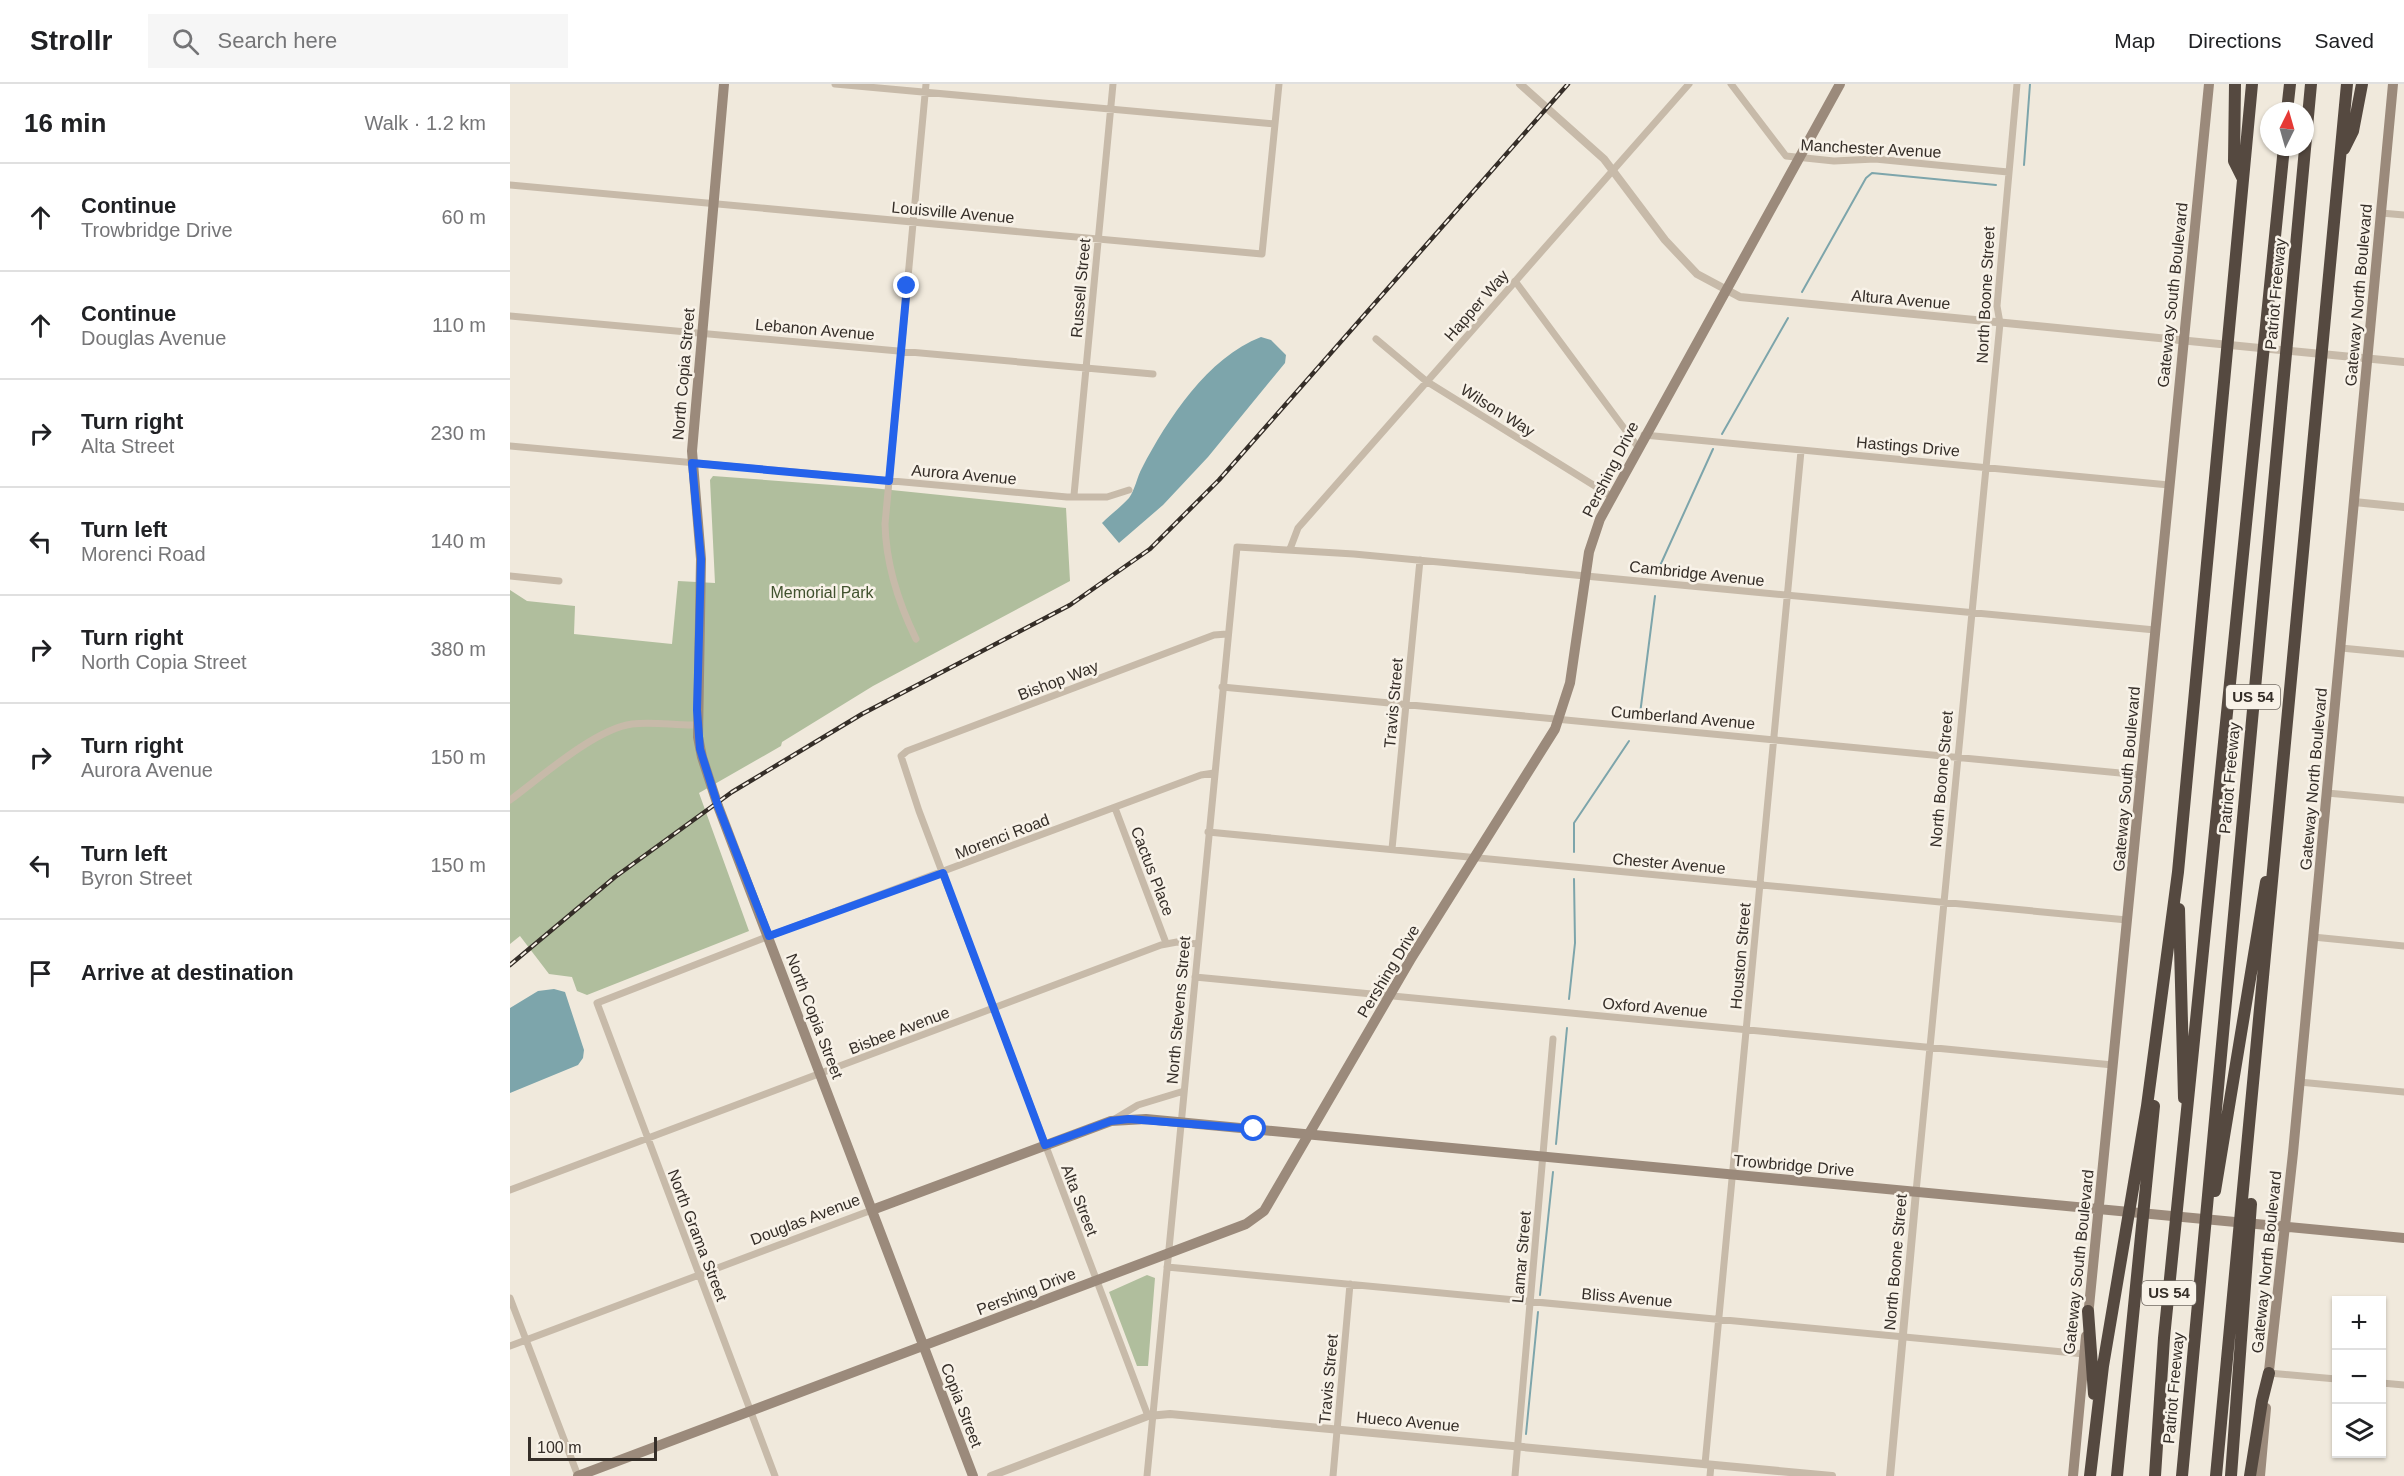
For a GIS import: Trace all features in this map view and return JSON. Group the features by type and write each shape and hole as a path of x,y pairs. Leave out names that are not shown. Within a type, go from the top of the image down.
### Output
{"highway":[{"path":"2235,84 2234,161 2243,178"},
{"path":"2090,1476 2103,1366 2147,1106 2178,872 2252,84"},
{"path":"2288,102 2290,84"},
{"name":"Patriot Freeway","path":"2182,1476 2311,84"},
{"path":"2216,1476 2347,84"},
{"path":"2341,156 2353,131 2362,84"},
{"name":"Patriot Freeway","path":"2155,1476 2164,1338 2283,156"},
{"path":"2197,1309 2206,1288 2224,1126 2266,877 2275,865"},
{"path":"2178,872 2182,1092 2187,1110"},
{"path":"2117,1476 2150,1157 2164,976"},
{"path":"2231,1476 2251,1196 2245,1180"},
{"path":"2088,1311 2099,1476"},
{"path":"2250,1476 2262,1401 2269,1373"}],"main road":[{"name":"North Copia Street","path":"724,84 692,463 701,559 698,725 705,769 923,1345"},
{"name":"Pershing Drive","path":"578,1476 1256,1219 1272,1201 1390,995 1474,858 1546,748 1559,719 1570,683 1585,576 1594,533 1644,435 1839,84"},
{"name":"Gateway South Boulevard","path":"2073,1476 2182,340 2209,84"},
{"name":"Gateway North Boulevard","path":"2260,1476 2355,502 2393,84"},
{"name":"Douglas Avenue","path":"872,1210 1111,1121 1146,1119 1181,1122"},
{"name":"Trowbridge Drive","path":"1181,1122 2404,1238"},
{"name":"Copia Street","path":"923,1345 973,1476"}],"street":[{"path":"835,84 925,88 1110,109 1275,124 1279,84"},
{"name":"Russell Street","path":"1074,495 1113,84"},
{"name":"Altura Avenue","path":"1520,84 1595,150 1684,261 1698,274 1724,289 1754,300 2404,362"},
{"name":"Happer Way","path":"1290,549 1298,528 1689,84"},
{"name":"Manchester Avenue","path":"1731,84 1781,153 1798,158 1834,161 1875,159 2008,172"},
{"name":"North Boone Street","path":"1890,1476 2000,323 1997,306 2017,84"},
{"path":"916,639 905,616 889,566 885,524 925,88"},
{"name":"Louisville Avenue","path":"510,185 1262,254 1275,124"},
{"path":"2381,213 2404,215"},
{"path":"1515,281 1638,447"},
{"name":"Lebanon Avenue","path":"510,316 1153,374"},
{"name":"Wilson Way","path":"1376,339 1426,381 1611,496"},
{"name":"Hastings Drive","path":"1644,435 2169,485"},
{"name":"Aurora Avenue","path":"510,446 889,481 1074,495 1107,497 1129,490"},
{"name":"Houston Street","path":"1710,1476 1708,1464 1719,1319 1801,451"},
{"path":"2355,502 2404,507"},
{"name":"Cambridge Avenue","path":"1237,547 1420,560 2155,630"},
{"name":"North Stevens Street","path":"1147,1476 1150,1416 1167,1267 1237,547"},
{"name":"Travis Street","path":"1392,849 1420,560"},
{"path":"510,576 559,581"},
{"name":"Bishop Way","path":"901,756 907,751 1214,635 1227,634"},
{"path":"2341,648 2404,654"},
{"name":"Cumberland Avenue","path":"1222,687 2141,775"},
{"path":"510,800 596,739 624,726 642,723 698,725"},
{"name":"Alta Street","path":"901,756 993,1008 1150,1416"},
{"name":"Morenci Road","path":"597,1003 769,936 1201,775 1214,773"},
{"path":"2327,793 2404,800"},
{"name":"Cactus Place","path":"1115,808 1166,943"},
{"name":"Chester Avenue","path":"1208,832 2127,920"},
{"path":"2313,937 2404,946"},
{"name":"Bisbee Avenue","path":"510,1190 1166,943 1198,944"},
{"name":"Oxford Avenue","path":"1195,977 2113,1065"},
{"name":"North Grama Street","path":"597,1003 775,1476"},
{"name":"Lamar Street","path":"1515,1476 1553,1040"},
{"path":"2299,1082 2404,1092"},
{"name":"Douglas Avenue","path":"1111,1121 1138,1105 1184,1091"},
{"name":"Douglas Avenue","path":"510,1346 872,1210"},
{"name":"Bliss Avenue","path":"1167,1267 2084,1354"},
{"name":"Travis Street","path":"1333,1476 1350,1284"},
{"path":"510,1298 578,1476"},
{"path":"2269,1373 2332,1379"},
{"path":"2386,1383 2404,1385"},
{"name":"Hueco Avenue","path":"991,1476 1150,1416 1170,1414 1832,1476"}],"green space":[{"name":"Memorial Park","path":"713,476 872,488 1066,508 1070,581 873,686 782,742 781,746 699,793 749,931 587,995 577,991 572,977 549,974 520,936 510,944 510,590 527,601 575,606 574,634 672,644 678,581 715,583 710,480"},
{"path":"1147,1275 1155,1278 1148,1366 1137,1366 1109,1292"}],"water":[{"path":"1261,337 1271,340 1286,355 1285,363 1208,457 1163,505 1119,543 1102,523 1129,498 1152,449 1177,411 1191,392 1224,359 1242,346"},
{"path":"554,989 565,992 584,1050 583,1058 578,1065 510,1093 510,1008 538,991"}],"waterway":[{"path":"2024,165 2030,84"},
{"path":"1802,292 1866,178 1872,173 1996,185"},
{"path":"1722,434 1788,318"},
{"path":"1659,568 1713,449"},
{"path":"1640,714 1655,596"},
{"path":"1574,852 1574,823 1629,741"},
{"path":"1569,999 1575,943 1574,879"},
{"path":"1556,1144 1567,1028"},
{"path":"1540,1295 1553,1172"},
{"path":"1526,1434 1538,1312"}],"railway":[{"path":"510,965 615,877 732,792 862,714 1070,605 1150,549 1219,480 1568,84"}],"route":[{"path":"907,286 889,481 692,463 701,559 698,737 705,769 718,806 769,936 943,873 1045,1145 1111,1121 1129,1119 1254,1129"}]}
